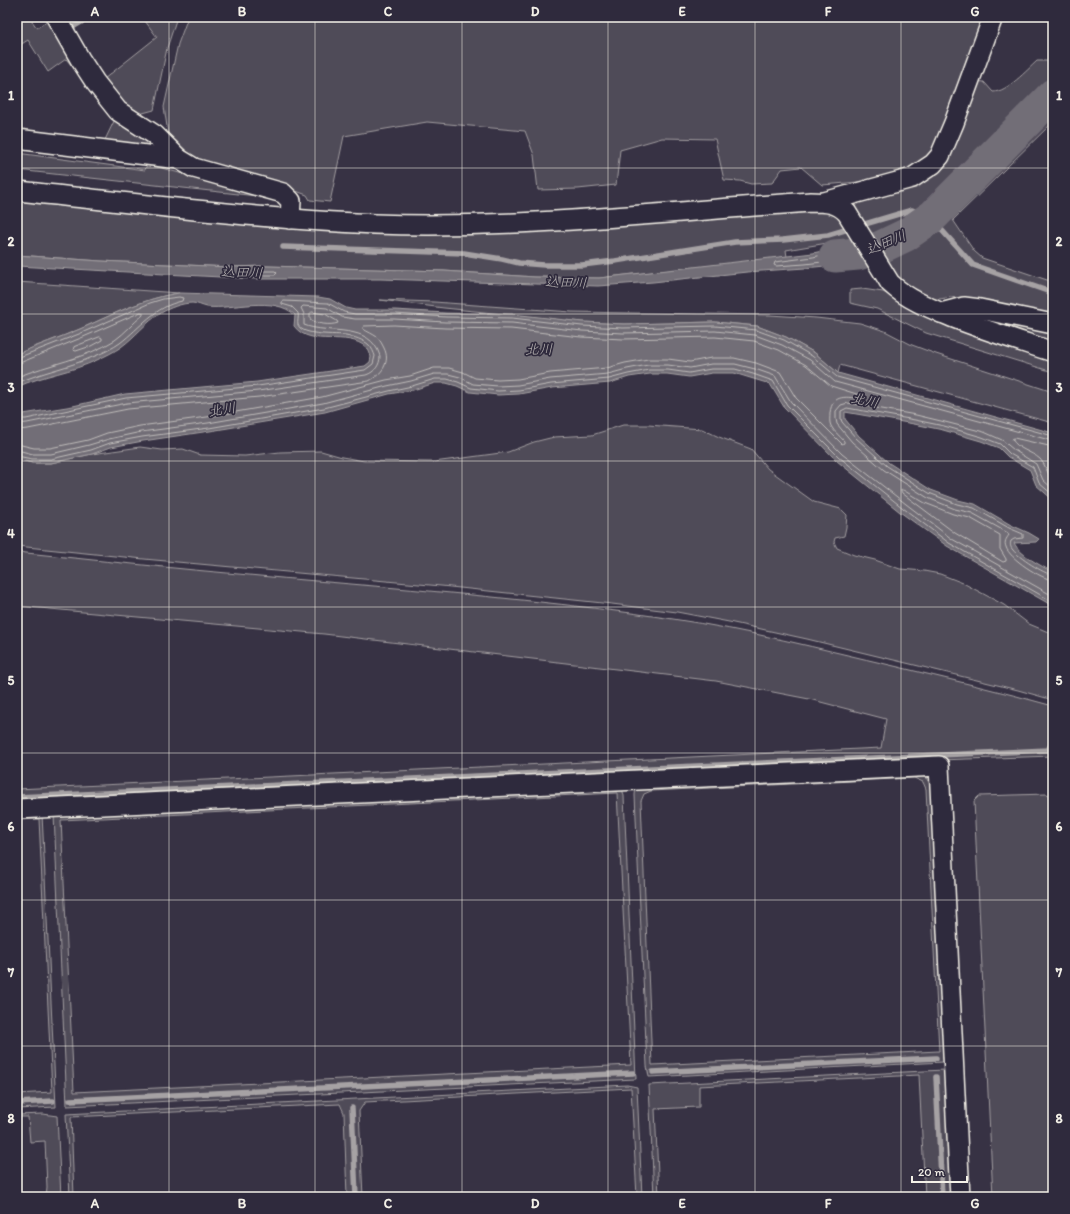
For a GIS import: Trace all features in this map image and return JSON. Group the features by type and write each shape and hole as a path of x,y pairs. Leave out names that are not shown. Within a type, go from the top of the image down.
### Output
{"street":[{"path":"56,17 80,60 118,111 155,135 179,159 194,168 283,193 291,201 290,219"},
{"path":"824,202 912,178 933,164 940,156 954,123 993,17"},
{"path":"17,139 179,159"},
{"path":"17,190 290,219 376,224 549,221 793,203 833,203 842,207 847,213 890,283 909,298 981,329 1053,352"},
{"path":"941,313 964,307 1053,324"},
{"path":"17,809 939,766 960,1197"}],"shaded area":[{"path":"17,17 29,17 37,28 51,18 76,63 73,67 66,59 48,72 28,40 20,45 17,43"},
{"path":"142,17 177,17 167,48 154,110 139,114 124,107 104,79 157,37"},
{"path":"188,17 986,17 962,82 929,157 911,170 871,181 822,185 801,167 782,169 772,183 751,184 740,181 724,180 715,139 662,138 620,150 616,185 578,189 538,190 534,155 525,131 427,122 344,136 330,202 310,200 307,195 285,187 197,161 168,133 164,107 178,44"},
{"path":"1053,59 1053,81 937,199 919,214 899,227 872,238 855,208 857,202 910,186 976,81 984,82 993,92 998,91 1010,85 1037,61 1048,61"},
{"path":"1053,110 1053,122 953,220 974,251 982,258 1053,282 1053,317 951,297 932,299 925,297 911,289 894,272 886,259 897,254 931,232"},
{"path":"116,117 159,149 104,142"},
{"path":"17,153 145,170 147,164 266,197 17,170"},
{"path":"17,201 167,217 288,227 485,232 548,231 816,211 830,213 839,218 851,239 786,250 787,257 599,278 535,277 444,271 267,266 230,267 101,261 17,255"},
{"path":"17,282 179,293 166,295 141,303 17,354"},
{"path":"862,289 883,292 905,305 1053,360 1053,372 926,333 877,309 850,303 850,290"},
{"path":"380,300 434,302 572,312 770,315 860,323 885,331 912,345 936,354 1053,392 1053,423 840,365 838,373 815,353 786,337 757,326 715,322 624,324 583,322"},
{"path":"969,315 1053,330 1053,344"},
{"path":"623,425 648,425 702,429 751,449 768,469 814,502 841,509 847,515 844,536 835,538 834,542 837,548 854,555 875,560 900,569 940,574 963,583 1004,605 1029,624 1053,634 1053,700 1018,690 807,639 677,612 441,586 17,546 17,459 32,463 51,463 92,454 140,447 162,450 183,449 200,455 245,456 280,452 321,451 364,461 434,462 508,452 534,442 554,437 592,435"},
{"path":"17,552 524,600 701,623 784,640 994,690 1053,706 1053,756 881,762 17,803 17,789 881,748 886,719 809,699 716,681 324,634 17,606"},
{"path":"919,774 927,779 931,786 944,1062 649,1077 647,1066 635,795 636,786","holes":["914,778 923,782 926,789 939,1051 652,1065 641,801 644,794 651,791"]},
{"path":"622,788 624,796 636,1079 67,1106 54,814","holes":["617,793 631,1065 74,1092 61,820"]},
{"path":"1047,794 1053,797 1053,1197 993,1197 974,801 979,796"},
{"path":"42,814 56,1107 17,1109 17,1094 52,1092 39,819 17,820 17,815"},
{"path":"944,1070 951,1197 925,1197 919,1075 699,1086 699,1107 655,1109 659,1197 654,1197 649,1085"},
{"path":"627,1085 637,1087 642,1197 637,1197 631,1088 365,1102 359,1111 363,1197 347,1197 344,1113 340,1104 71,1117 74,1197 70,1197 66,1114"},
{"path":"43,1114 57,1116 61,1197 46,1197 45,1141 30,1142 28,1117 17,1117 17,1115"}],"water":[{"path":"855,244 865,262 598,286 380,279 257,279 17,266 17,255 101,261 230,267 267,266 444,271 535,277 599,278 813,253"},
{"name":"北川","path":"179,293 318,297 330,299 346,308 355,310 512,314 583,322 624,324 715,322 757,326 786,337 815,353 838,373 1053,433 1053,500 1036,485 1030,470 1008,457 999,448 943,430 845,412 845,419 859,436 889,463 931,490 958,500 975,504 1039,539 1036,542 1014,543 1026,556 1053,572 1053,606 947,546 900,512 837,461 784,407 770,384 734,373 712,373 689,377 667,374 650,374 629,377 610,383 552,388 519,394 498,395 470,392 446,383 435,383 325,412 143,441 111,447 92,454 51,463 32,463 17,459 17,415 73,406 125,394 257,382 365,366 370,362 371,357 367,348 359,343 350,340 319,338 301,333 294,326 295,315 286,309 265,304 207,307 196,303 188,303 176,306 161,313 121,347 97,360 78,368 37,379 17,387 17,354 141,303 166,295"}],"waterway":[{"path":"73,27 90,17"},
{"name":"込田川","path":"835,256 858,254 881,247 906,235 933,216 1053,95"},
{"path":"283,247 464,253 519,263 544,265 582,265 735,242 783,240 828,235 912,210 939,227 973,265 1053,293"},
{"path":"17,797 1048,750 1053,741"},
{"path":"653,1072 936,1058"},
{"path":"70,1100 633,1073"},
{"path":"936,1077 942,1197"},
{"path":"17,1103 53,1101"},
{"path":"352,1108 356,1197"}]}
